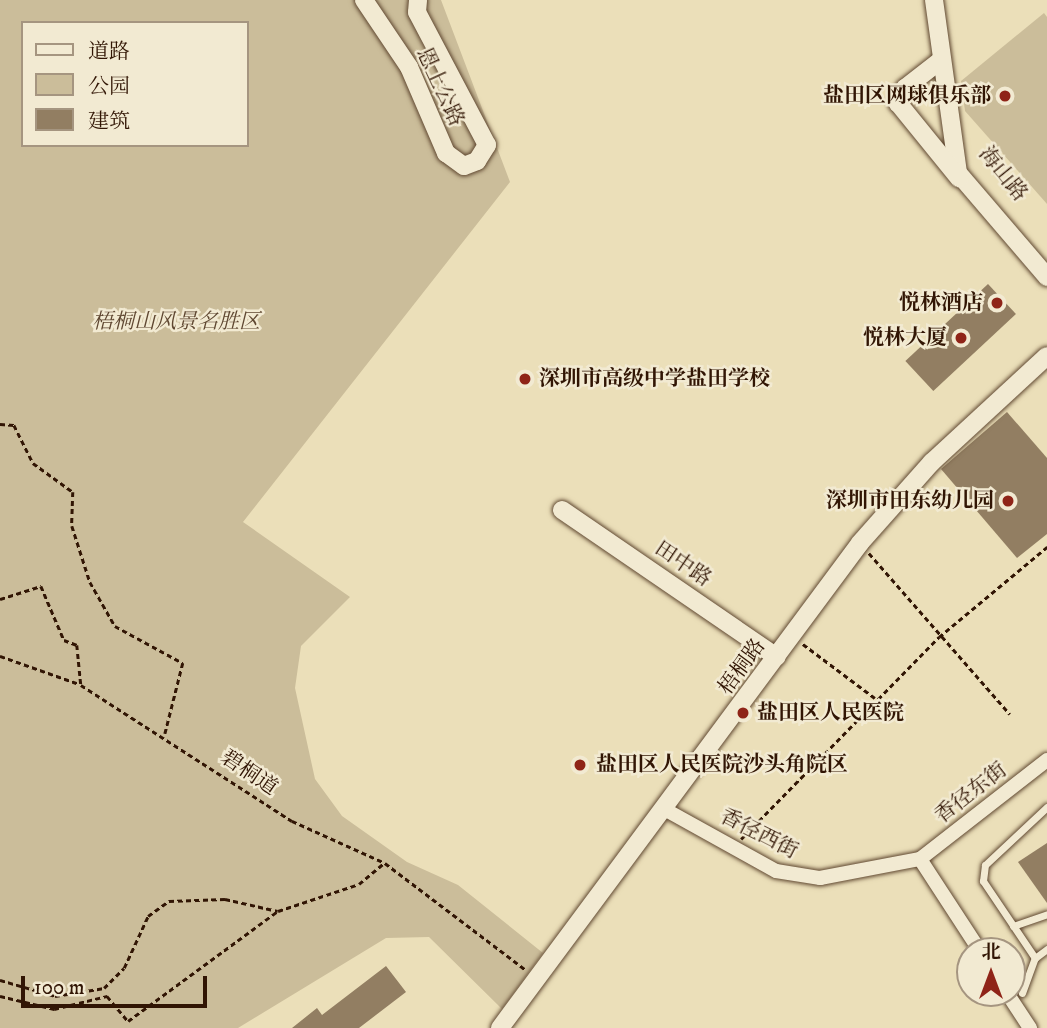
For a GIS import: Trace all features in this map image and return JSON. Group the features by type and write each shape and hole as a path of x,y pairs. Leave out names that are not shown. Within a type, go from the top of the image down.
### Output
{"street":[{"name":"恩上公路","path":"364,0 409,67 446,153 464,166 477,161 487,145 417,12 418,0"},
{"path":"934,0 950,122"},
{"name":"海山路","path":"942,60 905,88 898,103 961,180 1047,277"},
{"name":"海山路","path":"950,122 961,180"},
{"name":"海山路","path":"950,122 964,166 1047,260"},
{"name":"梧桐路","path":"500,1028 666,810 860,543 932,461 1047,356"},
{"name":"田中路","path":"562,510 777,657"},
{"name":"香径东街","path":"920,859 1047,760"},
{"name":"香径西街","path":"666,810 734,845 776,871 810,877 920,859"},
{"path":"920,859 971,937"},
{"path":"1016,1007 1030,1028"}],"lane":[{"path":"1034,958 983,881 985,865 1047,807"},
{"path":"1013,926 1047,914"},
{"path":"1026,983 1034,958 1047,949"}],"path":[{"path":"0,424 14,425 33,463 73,492 72,526 90,582 116,626 183,663 165,735"},
{"path":"860,543 939,637 1010,714"},
{"path":"734,845 875,698 939,637 1047,547"},
{"path":"0,599 41,586 64,640 77,645 81,685"},
{"path":"792,636 875,698"},
{"name":"碧桐道","path":"0,656 81,685 165,735 292,821 385,863 529,972"},
{"path":"0,996 54,1009 107,996 128,1021 278,911 359,884 385,863"},
{"path":"0,980 55,996 104,988 124,968 148,916 169,901 225,899 278,911"}],"green space":[{"name":"梧桐山风景名胜区","path":"0,0 441,0 510,182 243,522 350,597 301,646 295,688 315,779 342,816 407,862 458,885 543,953 502,1009 429,937 386,938 238,1028 0,1028"},
{"name":"盐田区网球俱乐部","path":"1044,13 1047,17 1047,204 965,111 961,81"}],"building":[{"name":"悦林大厦","path":"988,284 1016,314 933,391 905,361"},
{"name":"深圳市田东幼儿园","path":"1007,412 1047,458 1047,534 1017,558 941,469"},
{"path":"1047,843 1047,903 1018,862"},
{"path":"386,966 406,992 359,1028 292,1028 317,1008 322,1015"}],"place":[{"name":"盐田区网球俱乐部","path":"1005,96"},
{"name":"悦林酒店","path":"997,303"},
{"name":"悦林大厦","path":"961,338"},
{"name":"深圳市高级中学盐田学校","path":"525,379"},
{"name":"深圳市田东幼儿园","path":"1008,501"},
{"name":"盐田区人民医院","path":"743,713"},
{"name":"盐田区人民医院沙头角院区","path":"580,765"}]}
